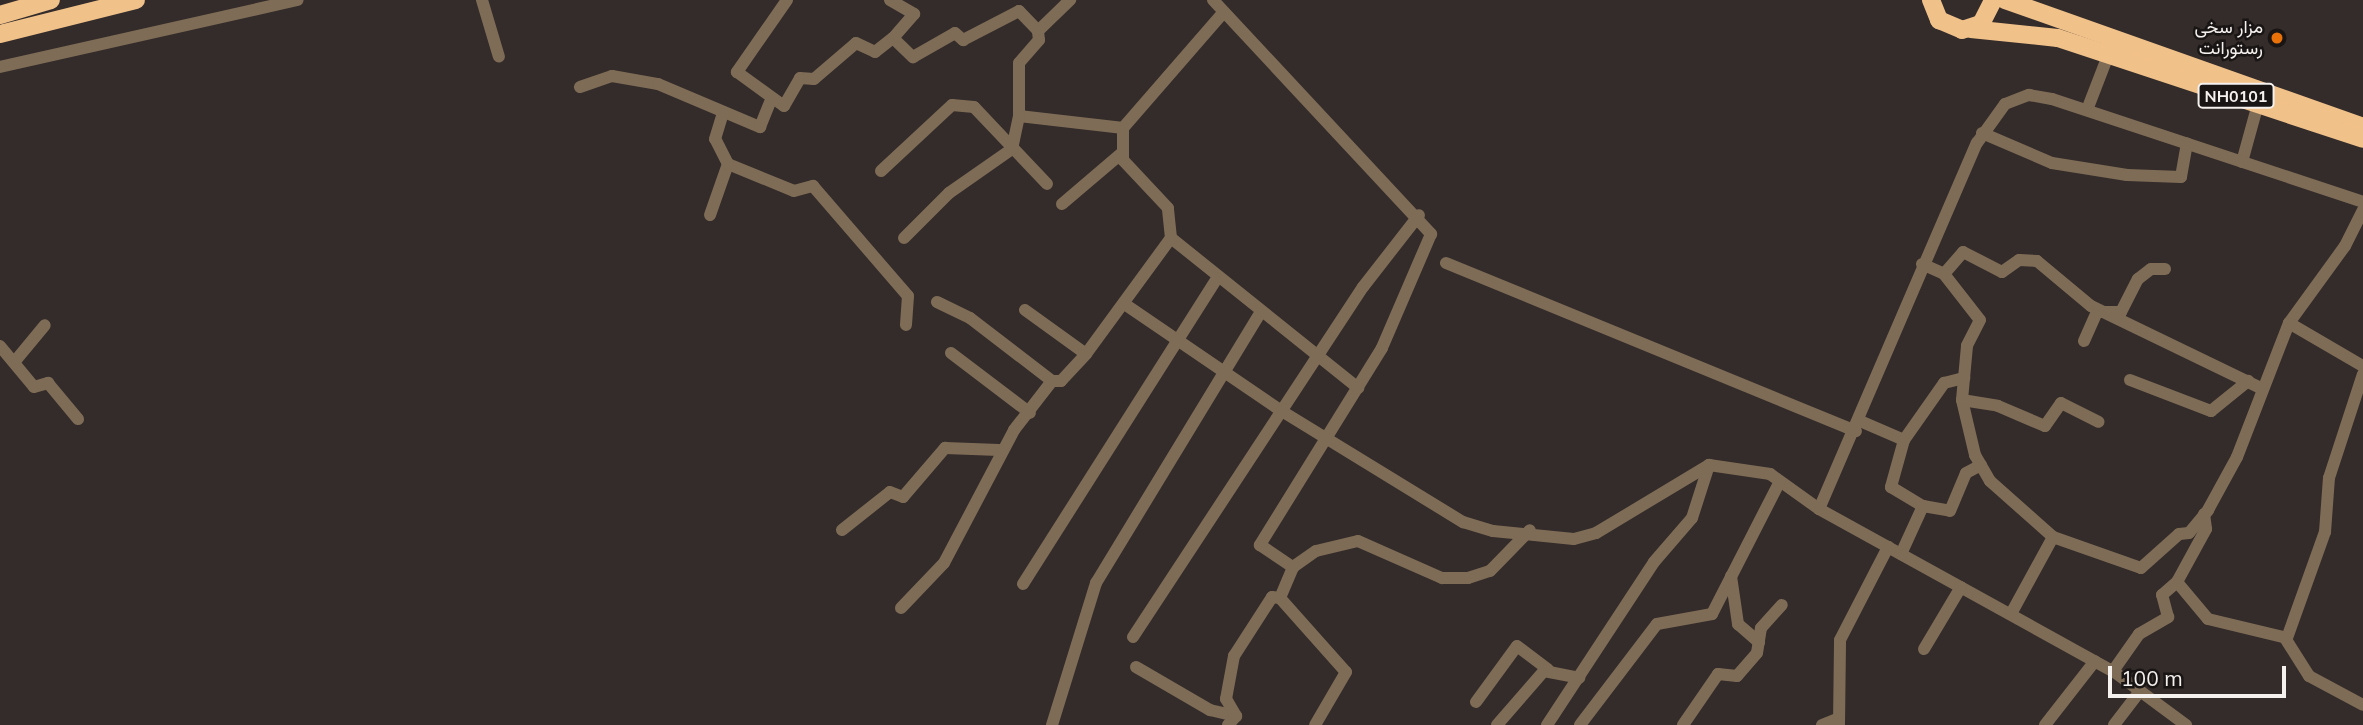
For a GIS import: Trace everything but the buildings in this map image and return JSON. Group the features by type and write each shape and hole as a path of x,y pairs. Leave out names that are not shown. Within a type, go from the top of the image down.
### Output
{"highway":[{"path":"0,15 51,0"},
{"path":"0,34 136,0"},
{"name":"NH0101","path":"1914,0 1931,4 1944,24 2057,38 2363,139"},
{"path":"1971,29 1988,16 1993,0"},
{"name":"NH0101","path":"2006,0 2363,127"}],"street":[{"path":"0,67 222,6 298,0"},
{"path":"482,0 499,57"},
{"path":"788,0 737,72 770,102 784,106 800,78 814,79 856,43 875,52 893,38 914,14 891,0"},
{"path":"1038,31 1070,0"},
{"path":"1213,0 1419,215 1431,234 1428,247 1331,440 1261,545 1293,568"},
{"path":"893,38 913,57 955,33 963,40 1019,11 1038,31 1039,40 1019,62 1019,116 1012,149 949,193 904,238"},
{"path":"937,302 970,318 1052,381 1061,381 1126,305 1171,238 1168,208 1126,166 1123,128 1223,13"},
{"path":"2087,110 2109,53"},
{"path":"580,88 612,76 623,83 642,80 760,127 770,102"},
{"path":"1819,509 1858,426 1922,264 1982,134 2005,104 2029,95 2087,110 2363,202"},
{"path":"2242,162 2258,104"},
{"path":"881,172 952,106 980,108 1012,149 1046,184"},
{"path":"723,112 715,139 728,164 794,191 813,186 908,296 906,325"},
{"path":"1019,116 1123,128"},
{"path":"1982,134 2052,163 2127,175 2180,177 2187,144"},
{"path":"1062,204 1123,152"},
{"path":"710,215 728,164"},
{"path":"1922,264 1944,274 1980,320 1967,346 1962,400 1981,465 2025,518 2053,537 2141,568 2204,514 2237,457 2289,323 2363,210"},
{"path":"1133,637 1280,410 1419,215"},
{"path":"1171,238 1316,358 1358,388"},
{"path":"1944,274 1963,252 2002,272 2019,260 2037,261 2091,306 2111,312 2262,388"},
{"path":"1446,263 1858,426 1904,440"},
{"path":"2084,341 2097,312 2121,312 2144,274 2165,269"},
{"path":"1023,584 1217,278"},
{"path":"1126,305 1280,410 1463,522 1493,531 1530,530 1574,539 1596,533 1709,465 1749,466 1819,509 2012,612 2113,671 2186,725"},
{"path":"1025,310 1086,354"},
{"path":"1052,725 1096,583 1227,374 1261,312"},
{"path":"2289,323 2363,366"},
{"path":"16,360 45,325"},
{"path":"0,346 16,360 34,387 48,383 78,419"},
{"path":"951,353 1030,413"},
{"path":"2285,638 2325,532 2329,478 2363,374"},
{"path":"1964,378 1944,383 1904,440 1891,487 1923,506 1950,511 1966,473 1981,465"},
{"path":"2130,380 2211,411 2248,381"},
{"path":"901,608 944,562 999,450 1052,381"},
{"path":"1962,400 2045,426 2062,403 2099,422"},
{"path":"842,530 890,492 903,497 945,448 999,450"},
{"path":"1547,725 1654,562 1692,518 1709,465"},
{"path":"1580,725 1657,624 1712,614 1779,483"},
{"path":"1901,554 1923,506"},
{"path":"2113,671 2139,634 2168,617 2162,595 2177,582 2206,529 2204,514"},
{"path":"1280,598 1293,568 1316,551 1358,541 1442,578 1468,578 1490,571 1530,530"},
{"path":"2012,612 2053,537"},
{"path":"1822,725 1839,721 1840,640 1888,547"},
{"path":"1731,576 1738,624 1759,642"},
{"path":"2177,582 2208,620 2285,638 2309,676 2363,705"},
{"path":"1924,649 1961,587"},
{"path":"1232,720 1226,699 1234,656 1272,597 1280,598 1346,672 1315,725"},
{"path":"1683,725 1718,674 1737,676 1759,642 1761,628 1782,604"},
{"path":"1476,702 1517,646 1548,669 1579,678"},
{"path":"2045,725 2095,661"},
{"path":"1136,667 1232,720"},
{"path":"1497,725 1548,669"},
{"path":"2114,725 2140,691"}],"place":[{"name":"مزار سخی رستورانت","path":"2277,38"}]}
